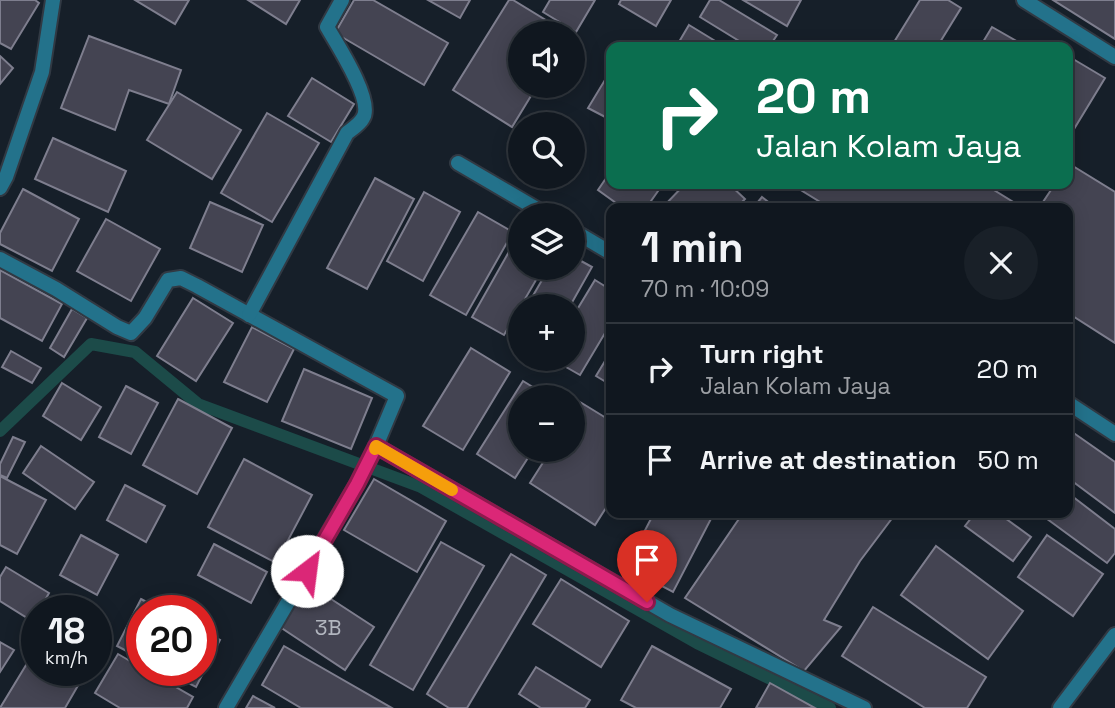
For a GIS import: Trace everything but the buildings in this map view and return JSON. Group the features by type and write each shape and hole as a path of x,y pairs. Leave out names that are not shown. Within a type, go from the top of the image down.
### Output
{"street":[{"path":"0,188 42,72 53,0"},
{"path":"249,315 347,134 364,117 366,110 361,88 327,27 342,0"},
{"path":"1024,0 1115,57"},
{"path":"458,163 526,203"},
{"path":"585,238 606,250"},
{"path":"0,259 131,333 145,318 168,280 181,278 397,397 357,484 226,708"},
{"path":"1073,406 1115,434"},
{"path":"376,446 670,615 864,708"},
{"path":"1060,708 1115,635"}],"waterway":[{"path":"0,431 91,344 135,352 198,404 421,487 697,643 830,708"}],"slow traffic":[{"path":"375,449 376,446 452,490"}],"route":[{"path":"307,571 376,446 647,602"}]}
